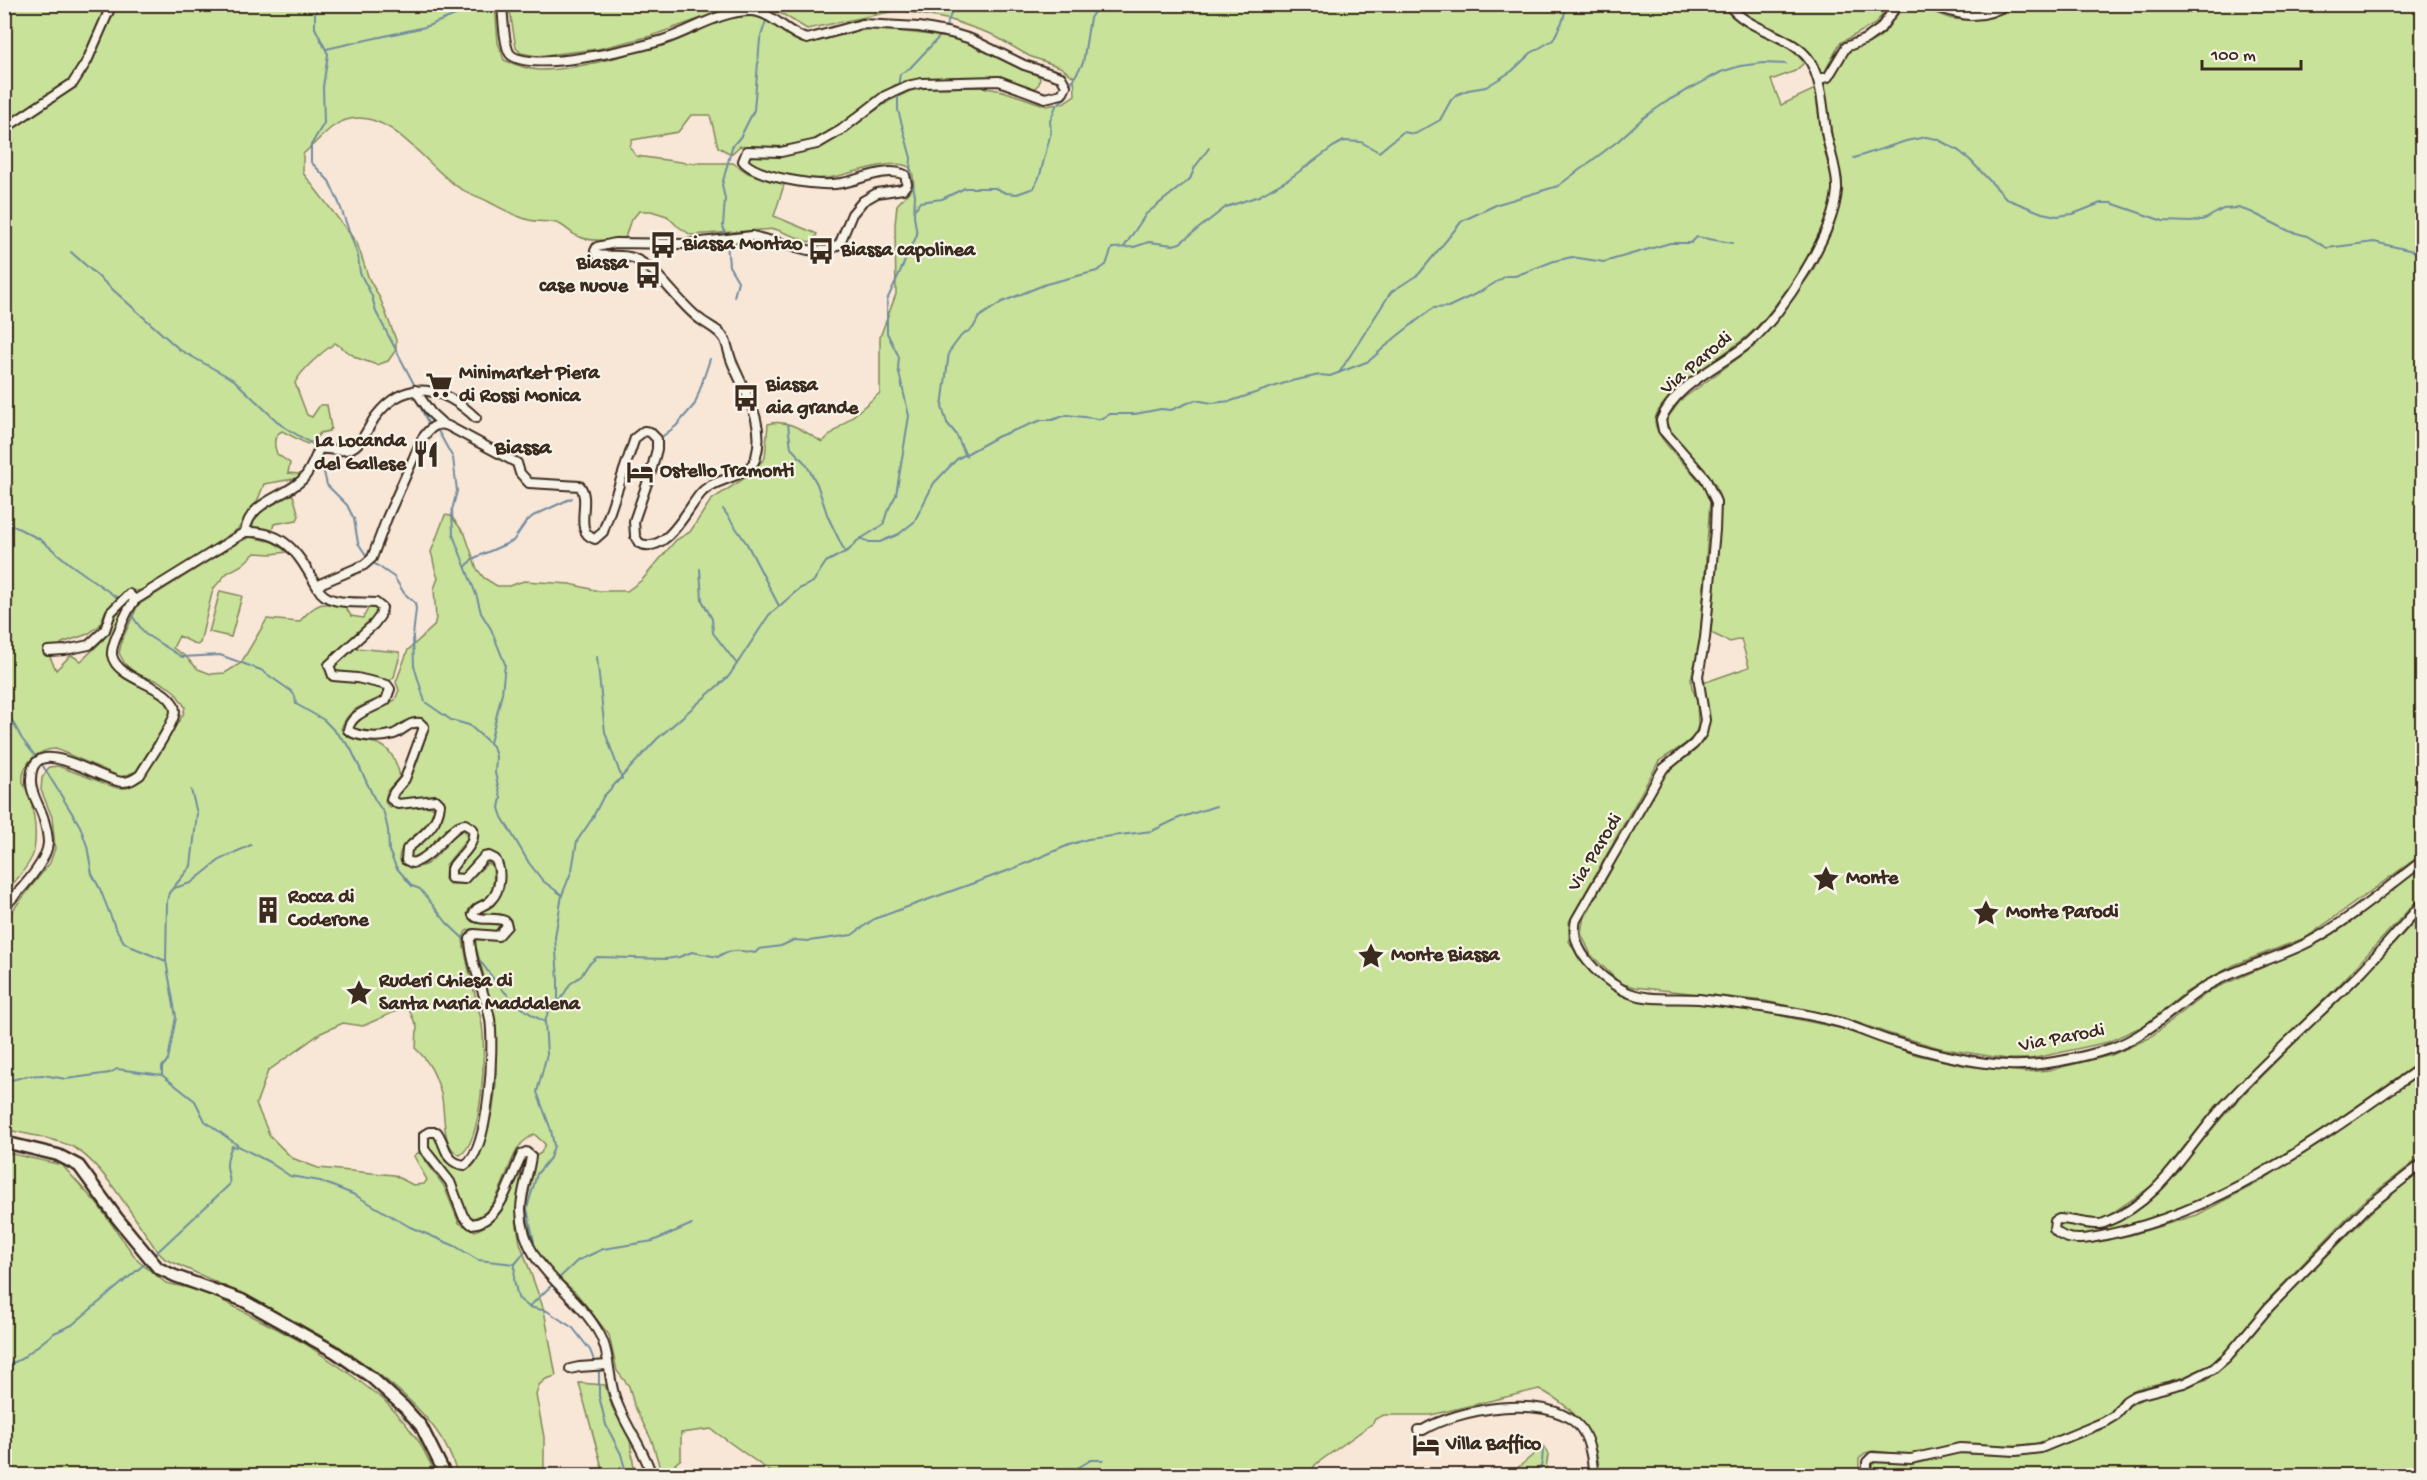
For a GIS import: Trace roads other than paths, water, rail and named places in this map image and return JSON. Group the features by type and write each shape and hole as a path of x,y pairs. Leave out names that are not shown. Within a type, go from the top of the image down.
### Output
{"main road":[{"path":"4,1142 58,1155 79,1166 158,1268 242,1300 335,1352 371,1377 421,1426 446,1476"}],"street":[{"path":"4,129 73,83 87,61 112,4"},
{"path":"415,390 431,413 443,424 517,463 520,473 529,483 580,486 583,493 584,532 586,536 595,539 603,532 635,438 644,431 650,432 656,436 657,449 634,529 639,543 648,546 656,544 687,515 707,487 742,472 753,464 758,449 756,416 751,399 720,334 700,319 662,280 640,262 626,256 597,255 595,251 597,247 615,243 685,244 752,236 808,250 829,251 840,243 856,207 877,193 903,189 907,184 905,175 890,171 856,180 826,184 778,177 756,171 743,161 747,151 787,151 817,144 835,134 885,96 907,86 921,83 999,81 1045,98 1062,94 1066,86 1061,77 1024,65 981,44 951,33 877,23 804,38 767,15 752,11 724,16 660,41 602,55 540,62 521,60 511,55 507,47 502,4"},
{"name":"Via Parodi","path":"1728,4 1734,13 1744,20 1779,38 1807,57 1818,79 1837,189 1828,225 1807,270 1750,341 1681,393 1661,420 1664,430 1705,478 1716,502 1705,638 1698,676 1705,720 1702,733 1694,744 1686,753 1666,766 1576,920 1574,936 1586,958 1599,974 1623,991 1635,994 1767,1008 1840,1023 1943,1055 1986,1063 2034,1065 2112,1048 2144,1034 2186,999 2209,985 2235,971 2310,941 2422,861"},
{"path":"1818,79 1828,77 1846,47 1866,39 1880,29 1898,4"},
{"path":"1928,4 1965,16 1984,14 2008,4"},
{"path":"245,532 249,518 258,506 292,488 300,481 310,470 320,448 337,451 354,447 364,436 377,414 392,400 415,390 440,393 465,407 476,418"},
{"path":"318,588 322,583 364,565 372,558 422,439 431,428 443,424"},
{"path":"4,908 24,886 43,858 48,843 42,812 31,787 32,772 36,764 48,757 59,758 113,781 132,781 140,775 174,718 175,707 169,698 120,669 112,655 113,644 127,611 135,600 245,532 264,534 287,542 323,594 334,599 355,603 376,603 382,608 378,620 329,665 333,676 357,678 387,685 390,689 386,700 356,716 349,724 348,730 370,736 391,735 416,722 424,727 405,780 394,792 391,800 398,804 436,800 440,808 432,825 406,851 406,860 412,863 424,859 456,827 465,824 473,829 471,844 451,869 451,878 464,879 486,856 492,857 497,862 499,882 493,897 488,903 475,909 473,916 501,919 507,926 498,936 474,934 470,940 490,1027 491,1084 484,1124 472,1161 465,1165 457,1164 448,1158 437,1132 426,1133 423,1145 428,1155 450,1182 463,1216 471,1224 486,1220 497,1207 522,1154 525,1152 530,1154 521,1207 528,1244 545,1272 575,1301 602,1338 604,1365 615,1399 648,1462 652,1476"},
{"path":"48,651 89,645 105,630 111,612 129,594 135,600"},
{"path":"2422,904 2361,971 2223,1107 2191,1150 2159,1186 2132,1207 2105,1223 2098,1225 2059,1219 2055,1221 2054,1229 2066,1236 2091,1238 2128,1230 2192,1209 2258,1176 2344,1122 2422,1067"},
{"path":"1866,1475 1867,1462 1872,1457 1911,1459 1960,1448 2016,1451 2041,1448 2104,1422 2114,1416 2126,1401 2134,1396 2199,1377 2227,1357 2269,1306 2367,1207 2422,1164"},
{"path":"570,1369 604,1365"},
{"path":"1418,1430 1461,1414 1497,1408 1543,1408 1561,1412 1579,1425 1591,1455 1593,1476"}],"waterway":[{"path":"319,4 315,14 315,28 328,54 323,87 324,123 311,145 311,162 329,181 339,203 358,256 360,273 372,296 376,312 415,386"},
{"path":"769,13 773,4"},
{"path":"945,29 955,4"},
{"path":"916,208 920,202 942,199 965,188 995,188 1006,193 1017,194 1034,188 1040,175 1051,132 1050,121 1056,106 1068,95 1071,83 1083,63 1090,18 1099,4"},
{"path":"966,456 956,434 947,423 942,407 949,352 961,336 973,328 979,317 1002,302 1046,284 1097,271 1106,265 1112,248 1134,247 1149,242 1173,245 1180,243 1226,207 1259,196 1289,179 1344,141 1361,142 1379,152 1403,132 1415,134 1440,120 1456,95 1486,87 1512,71 1531,53 1553,40 1563,20 1567,4"},
{"path":"326,49 425,27 473,8"},
{"path":"726,236 723,226 725,199 722,185 732,147 741,136 754,110 760,39 767,18"},
{"path":"898,87 900,74 910,68 942,34"},
{"path":"1339,373 1391,292 1419,274 1462,221 1498,204 1558,186 1618,141 1643,118 1669,100 1721,72 1740,66 1763,63 1786,64"},
{"path":"558,1004 555,937 562,895 572,870 577,841 603,797 657,739 729,676 769,615 799,589 813,582 826,562 849,550 857,541 883,525 896,495 909,416 898,368 899,357 887,333 887,300 917,235 914,216 915,195 910,173 911,158 898,110 898,92"},
{"path":"1854,158 1926,137 1937,139 1959,151 2007,199 2042,213 2057,216 2073,214 2101,203 2111,203 2163,221 2191,222 2205,219 2223,209 2238,208 2289,231 2307,236 2327,248 2374,242 2422,253"},
{"path":"1124,247 1146,214 1190,179 1195,167 1209,148"},
{"path":"860,538 869,542 880,542 899,534 914,522 934,483 957,459 999,436 1042,420 1052,420 1067,415 1100,419 1110,414 1171,410 1195,400 1212,403 1231,401 1291,381 1320,375 1330,376 1369,361 1433,308 1448,307 1480,292 1506,276 1515,276 1554,261 1572,257 1604,262 1670,243 1691,243 1697,237 1732,243"},
{"path":"727,242 729,266 738,281 734,297"},
{"path":"71,252 180,350 234,380 281,425 314,445 315,451"},
{"path":"663,436 676,426 695,404 710,359"},
{"path":"415,396 429,425"},
{"path":"788,424 791,448 806,464 817,484 828,517 845,552"},
{"path":"437,429 453,458 457,491 452,510 453,535 481,613 491,629 505,664 502,693 490,743"},
{"path":"317,460 323,468 327,485 347,505 354,519 358,543 368,558"},
{"path":"466,567 472,559 513,541 533,516 572,498"},
{"path":"723,509 747,544 779,606"},
{"path":"4,521 41,540 119,599"},
{"path":"372,562 394,577 404,593 415,603 414,666 425,702 451,720 469,725 493,746 496,757 495,773 501,798 499,808 502,817 529,863 543,881 562,895"},
{"path":"700,569 702,600 712,619 713,633 737,664"},
{"path":"130,613 145,634 182,657 220,655 261,670 291,691 295,696 296,704 324,720 350,747 375,800 384,813 389,851 396,867 412,886 420,889 447,923 467,942"},
{"path":"597,657 605,732 622,779"},
{"path":"4,706 22,739 43,766 80,826 87,846 92,874 124,942 166,961"},
{"path":"162,1075 162,1067 168,1060 176,1017 166,961 167,901 169,893 191,866 197,813 191,790"},
{"path":"532,1244 534,1242 527,1208 537,1174 550,1158 554,1146 551,1130 537,1092 547,1054 545,1022 548,1012 558,1004 570,984 581,976 597,957 666,959 692,952 718,957 730,951 755,953 759,949 781,946 794,940 809,941 852,935 874,919 1010,870 1069,845 1088,839 1152,831 1179,818 1216,806"},
{"path":"174,888 191,883 221,859 251,845"},
{"path":"474,952 514,1001 545,1022"},
{"path":"4,1082 27,1076 43,1075 66,1079 110,1073 117,1069 162,1075 195,1101 205,1121 240,1147 290,1176 320,1181 355,1195 410,1227 455,1246 478,1260 515,1264"},
{"path":"153,1256 229,1185 228,1158 232,1146 237,1147"},
{"path":"529,1307 577,1261 603,1249 653,1241 692,1224"},
{"path":"528,1248 515,1264 514,1280 518,1298 529,1307 547,1311 573,1328 590,1350 599,1373 599,1396 606,1425 621,1454 627,1476"},
{"path":"4,1367 21,1359 54,1333 72,1325 147,1262"},
{"path":"1538,1476 1543,1448"},
{"path":"1064,1476 1091,1460 1103,1460"}],"place":[{"name":"Biassa Montao","path":"663,245"},
{"name":"Biassa capolinea","path":"821,251"},
{"name":"Biassa case nuove","path":"648,275"},
{"name":"Minimarket Piera di Rossi Monica","path":"439,385"},
{"name":"Biassa aia grande","path":"746,398"},
{"name":"La Locanda del Gallese","path":"426,454"},
{"name":"Ostello Tramonti","path":"640,472"},
{"name":"Monte","path":"1826,879"},
{"name":"Rocca di Coderone","path":"268,910"},
{"name":"Monte Parodi","path":"1986,913"},
{"name":"Monte Biassa","path":"1371,956"},
{"name":"Ruderi Chiesa di Santa Maria Maddalena","path":"359,993"},
{"name":"Villa Baffico","path":"1426,1445"}],"district":[{"name":"Biassa","path":"523,449"}]}
